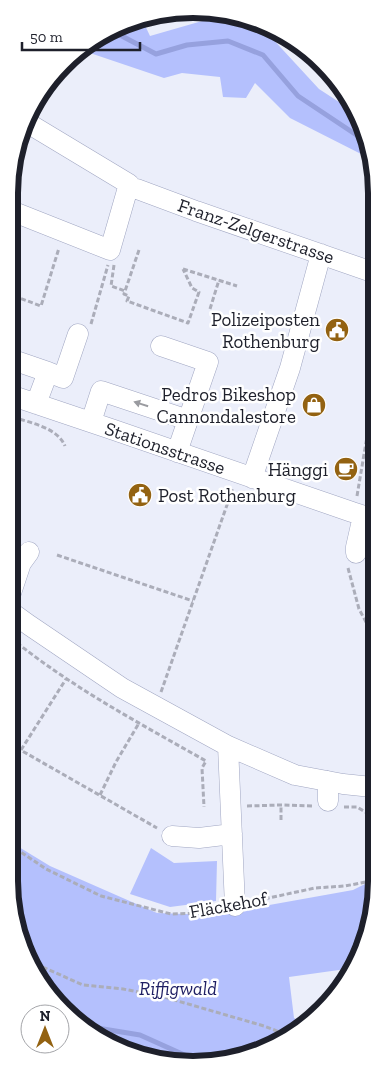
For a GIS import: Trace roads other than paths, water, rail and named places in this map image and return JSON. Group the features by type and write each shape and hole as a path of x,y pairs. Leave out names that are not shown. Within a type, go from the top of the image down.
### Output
{"street":[{"name":"Franz-Zelgerstrasse","path":"31,125 133,186 368,271"},
{"path":"18,214 110,250 133,186"},
{"path":"252,478 290,368 320,254"},
{"path":"18,362 63,378 78,334"},
{"path":"161,346 208,362 177,452"},
{"path":"36,404 48,372"},
{"path":"91,422 102,391 188,420"},
{"name":"Stationsstrasse","path":"18,398 252,478 364,511"},
{"path":"352,560 364,511"},
{"path":"18,573 29,552"},
{"path":"18,617 122,688 228,746 295,775 368,787"},
{"path":"228,746 235,906"},
{"path":"328,781 328,805"},
{"path":"172,836 200,838 232,834"}],"waterway":[{"path":"119,34 156,54 187,45 228,41 263,55 298,96 359,137"},
{"path":"96,1028 140,1035 187,1056"}],"place":[{"name":"Polizeiposten Rothenburg","path":"337,330"},
{"name":"Pedros Bikeshop Cannondalestore","path":"314,405"},
{"name":"Hänggi","path":"346,469"},
{"name":"Post Rothenburg","path":"140,495"}],"park label":[{"name":"Riffigwald","path":"178,988"}]}
